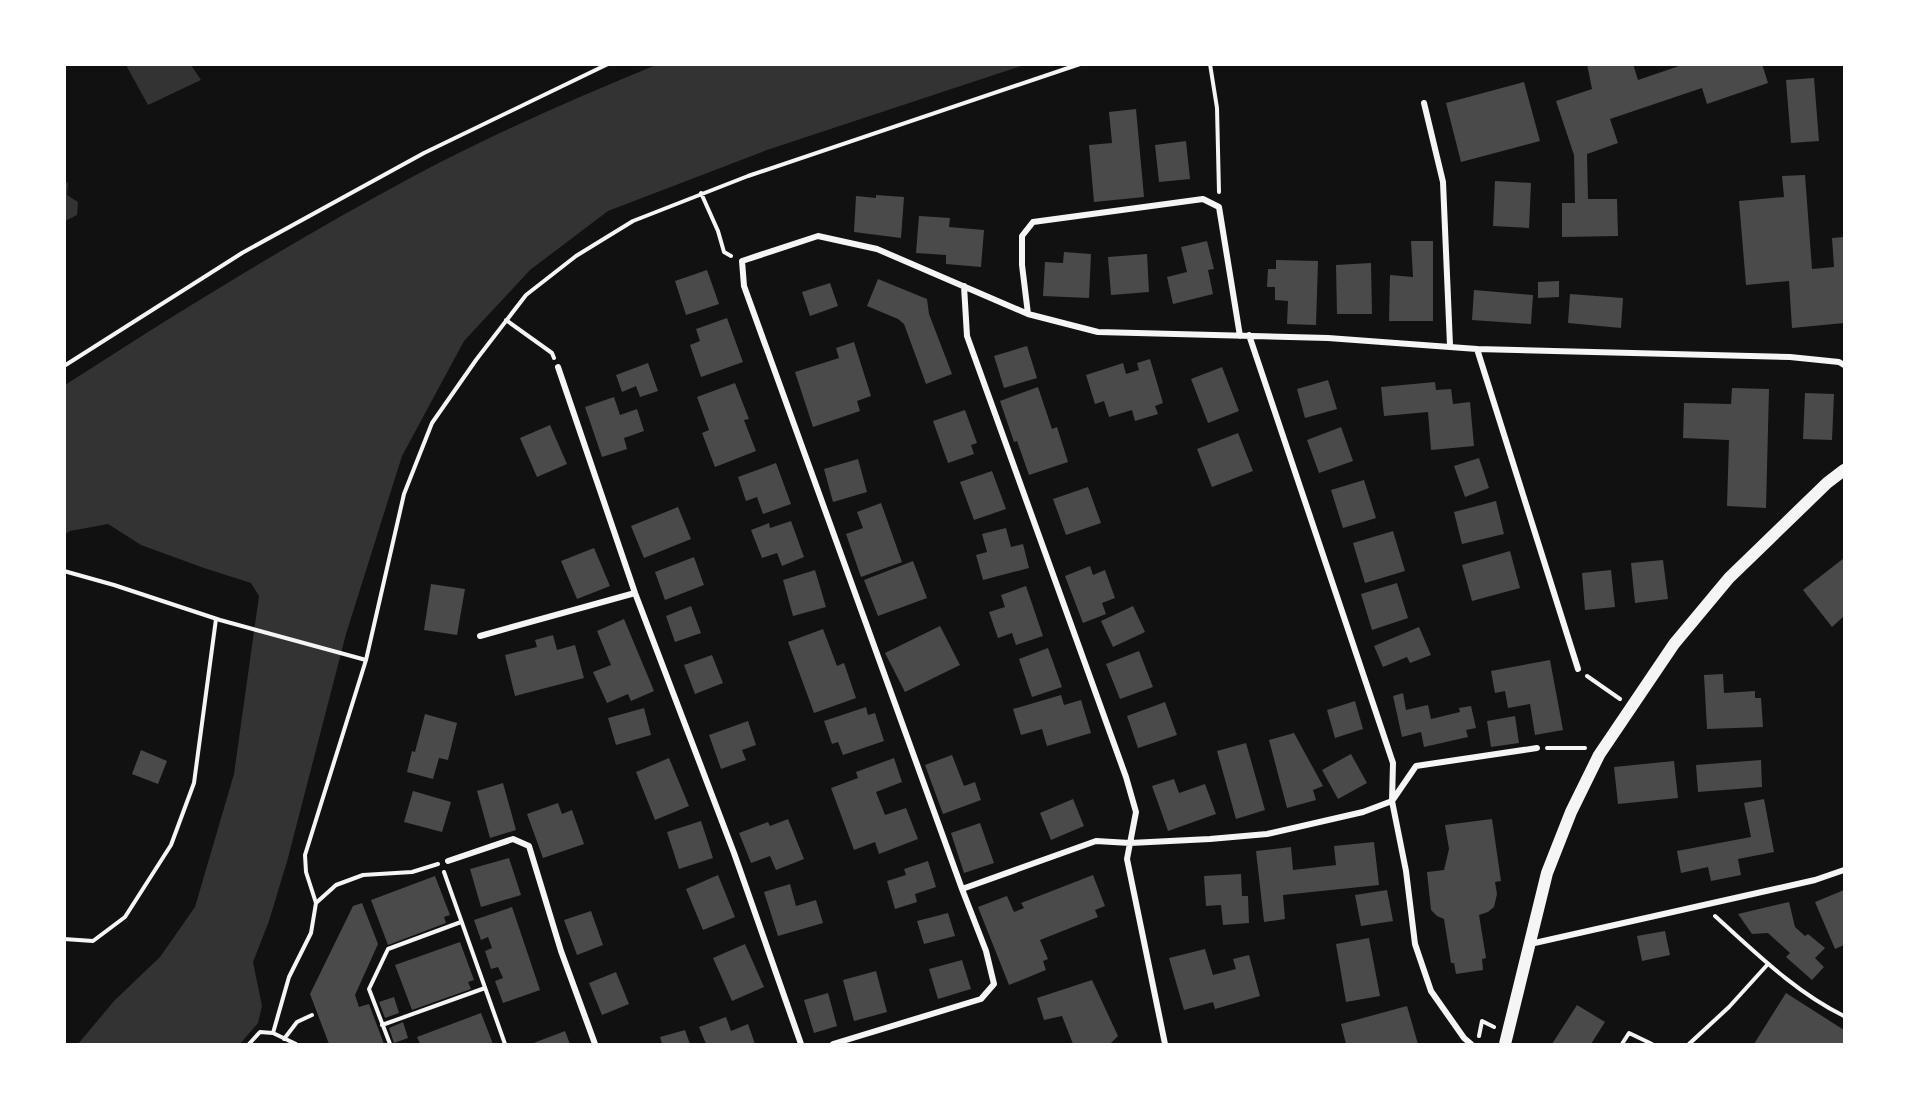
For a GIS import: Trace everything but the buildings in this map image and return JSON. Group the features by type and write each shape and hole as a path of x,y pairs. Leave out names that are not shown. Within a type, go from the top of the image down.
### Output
{"main road":[{"path":"1505,1044 1547,873 1571,812 1603,748 1674,644 1730,578 1827,483 1845,470"}],"street":[{"path":"1424,103 1443,182 1450,345"},
{"path":"1028,314 1022,265 1022,236 1033,222 1203,199 1219,207 1240,336"},
{"path":"833,1044 981,999 994,984 986,951 744,286 742,261 818,236 877,249 1028,314 1098,332 1249,335 1450,345 1477,349 1790,357 1839,362 1845,365"},
{"path":"964,286 967,336 1126,777 1136,812 1126,859 1165,1044"},
{"path":"1249,335 1393,763 1392,801 1406,871 1415,944 1431,991 1464,1038 1471,1044"},
{"path":"1477,349 1578,669"},
{"path":"558,367 635,593 734,853 801,1044"},
{"path":"480,636 635,593"},
{"path":"962,889 1096,841 1130,843 1267,834 1363,812 1392,801 1416,766 1537,748"},
{"path":"448,861 513,839 529,846 561,951 595,1044"},
{"path":"1529,944 1815,880 1845,870"}],"path":[{"path":"588,64 591,71"},
{"path":"64,366 242,253 424,153 608,64"},
{"path":"273,1033 289,977 311,933 316,903 306,872 305,855 364,659 405,494 432,423 476,360 526,295 576,256 633,221 748,176 1080,64"},
{"path":"1210,64 1216,108 1219,207"},
{"path":"701,193 718,231 724,252 742,261"},
{"path":"506,320 552,353"},
{"path":"64,571 218,619 364,659"},
{"path":"64,939 93,941 125,917 171,845 194,783 218,619"},
{"path":"1578,669 1630,707"},
{"path":"1537,748 1603,748"},
{"path":"316,903 336,885 363,875 412,872 440,863 505,1044"},
{"path":"1703,905 1768,964 1822,1005 1845,1016"},
{"path":"390,1044 369,989 388,950 461,922"},
{"path":"1689,1044 1729,1007 1768,964"},
{"path":"382,1025 485,988"},
{"path":"284,1039 297,1022 312,1015"},
{"path":"249,1044 260,1032 273,1033 296,1044"},
{"path":"1622,1044 1629,1033 1653,1044"}],"shaded area":[{"path":"126,65 191,65 201,80 148,105"},
{"path":"656,65 1024,65 767,150 608,211 530,270 464,341 402,456 346,634 288,858 269,921 253,962 262,1006 258,1023 240,1044 78,1044 114,1001 160,957 195,907 234,774 259,596 251,583 141,545 108,524 65,534 65,385 236,278 412,177 533,118"},
{"path":"65,181 68,183 67,195 78,202 77,215 65,221"}]}
